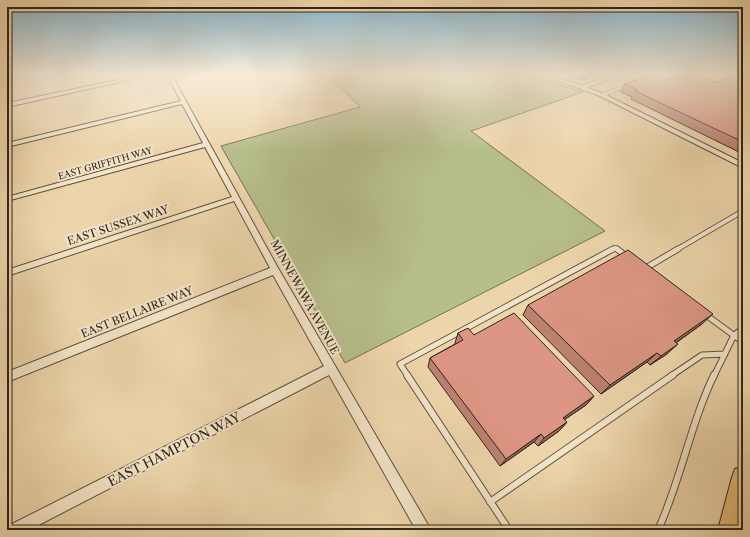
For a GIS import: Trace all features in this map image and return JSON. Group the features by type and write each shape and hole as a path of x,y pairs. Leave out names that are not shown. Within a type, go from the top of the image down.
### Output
{"main road":[{"path":"730,530 743,477"}],"street":[{"path":"7,105 35,99"},
{"name":"MINNEWAWA AVENUE","path":"183,99 275,270 424,530"},
{"path":"610,99 743,166"},
{"path":"7,145 185,102"},
{"name":"EAST GRIFFITH WAY","path":"7,199 207,144"},
{"name":"EAST SUSSEX WAY","path":"7,273 236,198"},
{"name":"EAST BELLAIRE WAY","path":"7,377 275,270"},
{"name":"EAST HAMPTON WAY","path":"15,530 332,368"}],"lane":[{"path":"644,269 743,211"},
{"path":"509,530 400,364 616,248 633,261"},
{"path":"638,265 649,273"},
{"path":"700,310 743,342"},
{"path":"658,530 668,508 703,398 734,336 743,329"},
{"path":"490,502 702,355 725,354"}],"green space":[{"path":"352,99 563,99 471,131 605,231 345,363 221,146 360,107"}],"building":[{"path":"652,99 743,99 743,142"},
{"path":"628,250 713,314 674,341 678,344 661,356 657,353 610,385 528,305"},
{"path":"514,313 594,396 563,418 567,422 544,438 541,434 506,459 430,358 463,340 458,333 468,328 474,335"}]}
